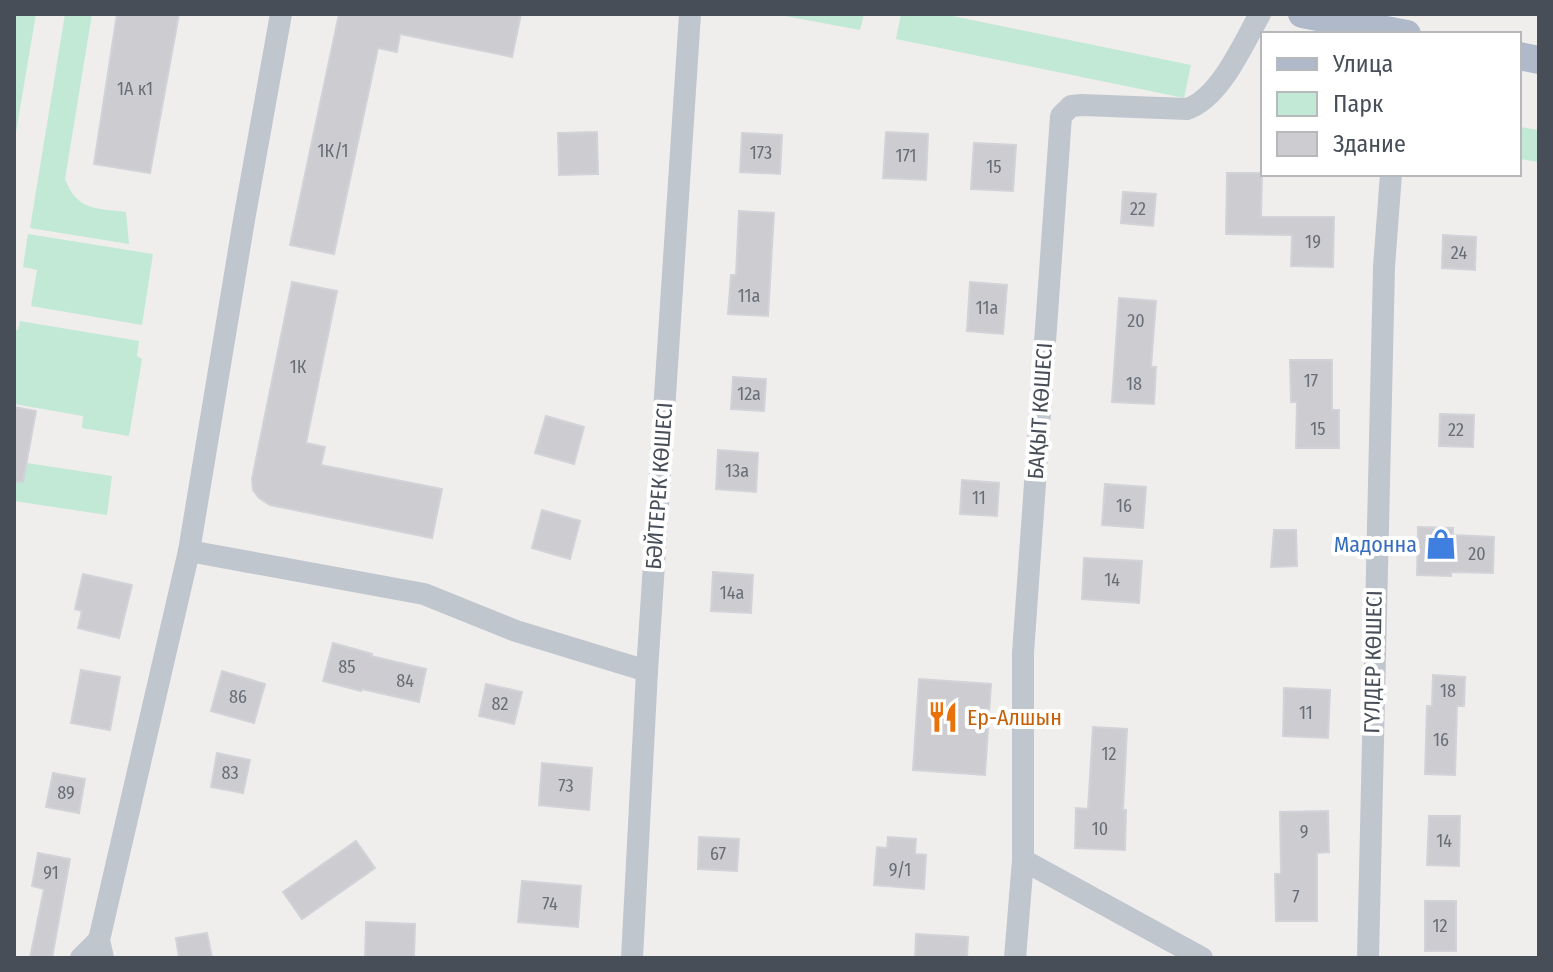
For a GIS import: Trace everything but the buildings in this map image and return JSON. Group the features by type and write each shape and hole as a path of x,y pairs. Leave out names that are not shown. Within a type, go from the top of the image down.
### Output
{"main road":[{"path":"1302,14 1396,32"}],"street":[{"path":"81,958 101,949 122,830 189,551 281,14"},
{"name":"БӘЙТЕРЕК КӨШЕСІ","path":"632,958 647,671 690,14"},
{"name":"БАҚЫТ КӨШЕСІ","path":"1015,958 1023,860 1023,653 1061,116 1071,106 1082,105 1187,109 1197,106 1216,88 1260,14"},
{"name":"ГҮЛДЕР КӨШЕСІ","path":"1368,958 1384,282 1391,176"},
{"path":"189,551 424,594 516,631 647,671"},
{"path":"1023,860 1202,958"}],"green space":[{"path":"14,14 36,14 14,144"},
{"path":"65,14 92,14 65,179 75,197 89,206 126,212 129,244 30,228"},
{"path":"774,14 864,14 860,30"},
{"path":"901,14 943,14 1191,65 1184,98 896,39"},
{"path":"1521,127 1539,130 1539,162 1521,159"},
{"path":"28,234 153,254 142,325 31,306 37,270 23,267"},
{"path":"20,321 139,341 137,356 142,359 129,436 82,428 83,416 14,404 14,329 18,330"},
{"path":"14,461 112,476 107,515 14,501"}],"place":[{"name":"Мадонна","path":"1441,544"},
{"name":"Ер-Алшын","path":"943,717"}]}
